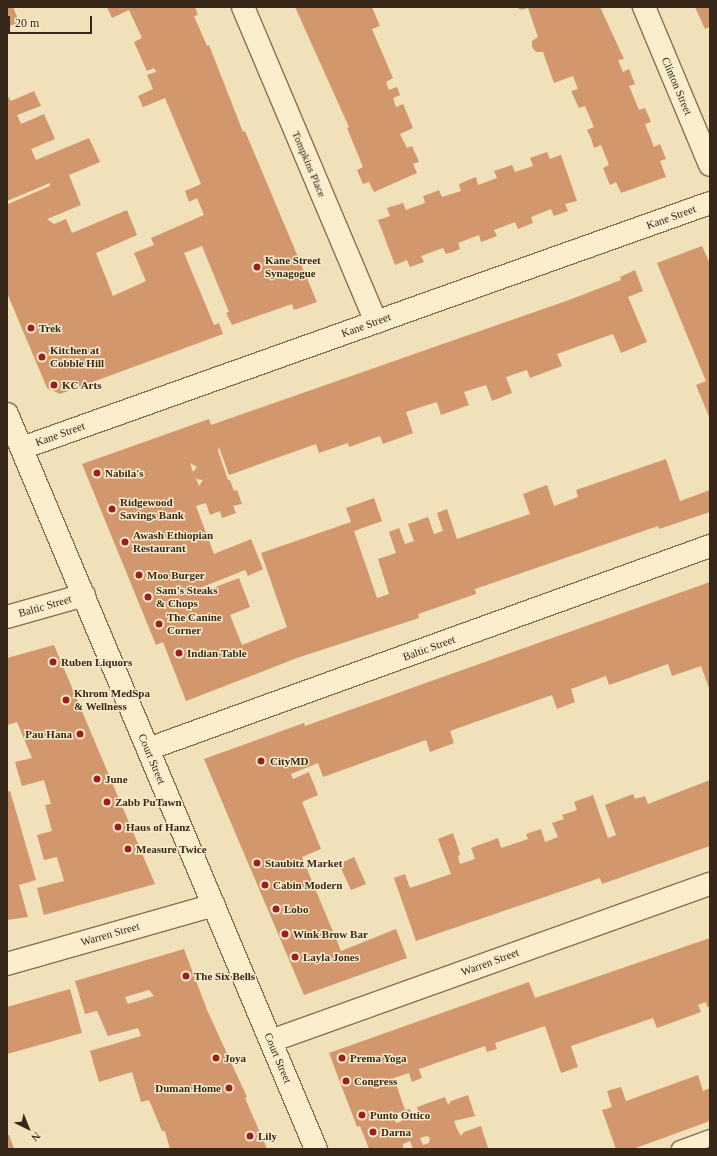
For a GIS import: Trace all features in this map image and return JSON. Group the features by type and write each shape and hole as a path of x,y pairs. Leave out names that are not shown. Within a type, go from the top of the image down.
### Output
{"street":[{"name":"Tompkins Place","path":"243,7 376,322"},
{"name":"Clinton Street","path":"644,7 710,165"},
{"name":"Kane Street","path":"22,448 710,203"},
{"name":"Court Street","path":"7,414 316,1149"},
{"name":"Baltic Street","path":"148,749 710,546"},
{"name":"Baltic Street","path":"7,618 84,595"},
{"name":"Warren Street","path":"271,1040 710,884"},
{"name":"Warren Street","path":"7,964 214,905"}],"lane":[{"path":"680,1149 710,1138"}],"building":[{"path":"7,7 13,7 19,22 7,27"},
{"path":"107,7 195,7 198,15 194,16 207,46 209,45 243,132 245,131 317,302 294,310 292,304 232,325 226,313 229,312 202,246 184,253 214,325 219,323 223,334 60,394 47,388 7,293 7,201 7,95 11,101 34,91 41,106 17,115 21,124 44,114 55,139 31,149 36,160 89,138 100,162 69,175 81,205 47,219 54,224 66,219 72,233 127,210 137,235 96,253 113,296 146,281 134,253 154,245 151,238 204,215 197,198 189,202 185,191 201,184 165,98 143,107 138,96 153,89 147,75 156,72 154,68 147,71 134,42 142,38 129,10 112,18","holes":["50,183 50,186 8,204 7,201"]},
{"path":"295,7 372,7 380,26 372,29 393,78 386,82 389,90 397,87 400,95 393,98 396,107 403,104 413,128 400,134 407,148 412,146 419,162 413,164 417,173 374,192 369,182 363,184 357,170 363,167 347,128 349,127"},
{"path":"516,7 600,7 624,59 618,60 623,72 629,69 635,84 629,86 639,110 645,108 651,122 645,124 654,147 660,144 666,159 660,161 666,177 621,193 616,182 610,185 603,168 609,165 601,145 594,148 587,130 594,127 585,106 579,108 571,91 578,89 573,76 554,83 543,52 536,52 532,47 532,41 538,37 528,8 521,10"},
{"path":"695,7 710,7 710,27 705,29"},
{"path":"547,152 550,159 561,155 577,201 565,204 568,211 554,216 551,209 531,217 533,223 518,229 515,222 494,230 497,236 481,242 479,235 458,243 460,249 453,252 446,254 443,248 421,256 424,262 410,267 407,260 395,265 378,220 390,216 387,208 403,203 406,210 425,203 423,196 439,190 442,197 461,191 459,184 476,177 478,185 497,178 494,171 512,165 515,172 533,166 530,158"},
{"path":"702,246 710,264 710,419 696,385 706,381 657,263"},
{"path":"635,270 643,291 628,297 647,342 621,353 613,334 557,354 562,366 530,378 527,370 506,377 512,393 492,401 486,385 464,392 469,405 441,415 437,402 406,412 413,433 383,444 380,436 349,447 348,443 319,453 316,444 229,475 219,447 218,451 228,480 230,480 234,491 237,490 242,504 233,506 236,513 222,518 220,511 210,515 206,503 196,506 214,554 251,539 263,569 248,576 245,570 195,590 197,594 239,578 250,607 230,615 242,645 287,627 261,553 351,522 346,508 374,498 382,521 354,531 377,598 389,594 378,559 396,553 389,532 399,528 405,544 414,541 408,524 428,517 434,534 443,531 437,513 447,509 457,539 530,514 523,494 547,485 554,506 578,497 576,490 666,459 680,501 710,490 710,512 659,529 658,526 475,589 476,594 418,614 419,618 297,658 186,701 163,642 156,645 82,464 209,419 211,425 569,300 621,280 620,277","holes":["190,463 197,467 193,472","196,479 203,480 199,486"]},
{"path":"710,582 710,691 701,666 672,676 668,664 609,685 606,676 571,689 575,702 557,709 552,695 450,731 454,743 430,752 426,740 323,777 318,763 291,774 293,779 309,772 318,795 302,802 321,849 302,857 341,951 396,929 407,958 304,995 204,759 304,723 305,726"},
{"path":"54,645 155,884 44,915 37,888 64,881 57,857 44,860 37,835 52,831 45,805 51,804 44,780 22,786 15,762 32,758 17,722 7,725 7,658"},
{"path":"710,780 710,846 602,884 600,878 416,941 394,878 405,874 410,888 451,874 438,839 453,833 460,854 458,857 460,864 475,859 471,848 498,838 501,848 528,839 526,834 541,829 545,842 558,837 552,823 564,819 562,815 577,810 574,802 593,795 608,838 616,835 605,805 633,794 635,799 645,796 648,804"},
{"path":"10,791 36,880 19,885 28,917 7,920 7,792"},
{"path":"354,857 366,884 351,890 339,864"},
{"path":"710,938 710,1006 707,1007 706,1002 698,1005 701,1012 657,1028 653,1018 571,1046 578,1067 561,1073 545,1026 495,1043 497,1049 487,1052 485,1046 419,1069 422,1078 412,1082 409,1073 394,1078 405,1110 410,1109 413,1117 419,1114 417,1107 445,1097 448,1105 451,1101 468,1095 475,1116 454,1121 457,1129 461,1136 464,1132 481,1126 488,1148 413,1149 410,1141 403,1144 403,1149 369,1149 360,1126 357,1127 329,1053 529,982 535,998","holes":["400,1112 402,1121 396,1123 393,1115","427,1136 430,1138 429,1143 423,1145 420,1138"]},
{"path":"184,949 207,1010 247,1097 245,1098 267,1149 170,1149 165,1131 162,1131 149,1100 141,1102 132,1072 99,1082 90,1051 141,1036 138,1028 108,1036 97,1011 85,1014 75,981","holes":["149,990 154,996 128,1004 125,997"]},
{"path":"70,989 82,1033 7,1054 7,1007"},
{"path":"698,1075 703,1091 710,1088 710,1121 633,1149 616,1149 602,1110 612,1107 607,1091 621,1087 626,1101"},
{"path":"7,1135 9,1135 14,1149 7,1149"}],"place":[{"name":"Kane Street Synagogue","path":"257,267"},
{"name":"Trek","path":"31,328"},
{"name":"Kitchen at Cobble Hill","path":"42,357"},
{"name":"KC Arts","path":"54,385"},
{"name":"Nabila's","path":"97,473"},
{"name":"Ridgewood Savings Bank","path":"112,509"},
{"name":"Awash Ethiopian Restaurant","path":"125,542"},
{"name":"Moo Burger","path":"139,575"},
{"name":"Sam's Steaks & Chops","path":"148,597"},
{"name":"The Canine Corner","path":"159,624"},
{"name":"Indian Table","path":"179,653"},
{"name":"Ruben Liquors","path":"53,662"},
{"name":"Khrom MedSpa & Wellness","path":"66,700"},
{"name":"Pau Hana","path":"80,734"},
{"name":"CityMD","path":"261,761"},
{"name":"June","path":"97,779"},
{"name":"Zabb PuTawn","path":"107,802"},
{"name":"Haus of Hanz","path":"118,827"},
{"name":"Measure Twice","path":"128,849"},
{"name":"Staubitz Market","path":"257,863"},
{"name":"Cabin Modern","path":"265,885"},
{"name":"Lobo","path":"276,909"},
{"name":"Wink Brow Bar","path":"285,934"},
{"name":"Layla Jones","path":"295,957"},
{"name":"The Six Bells","path":"186,976"},
{"name":"Joya","path":"216,1058"},
{"name":"Prema Yoga","path":"342,1058"},
{"name":"Congress","path":"346,1081"},
{"name":"Duman Home","path":"229,1088"},
{"name":"Punto Ottico","path":"362,1115"},
{"name":"Darna","path":"373,1132"},
{"name":"Lily","path":"250,1136"}]}
